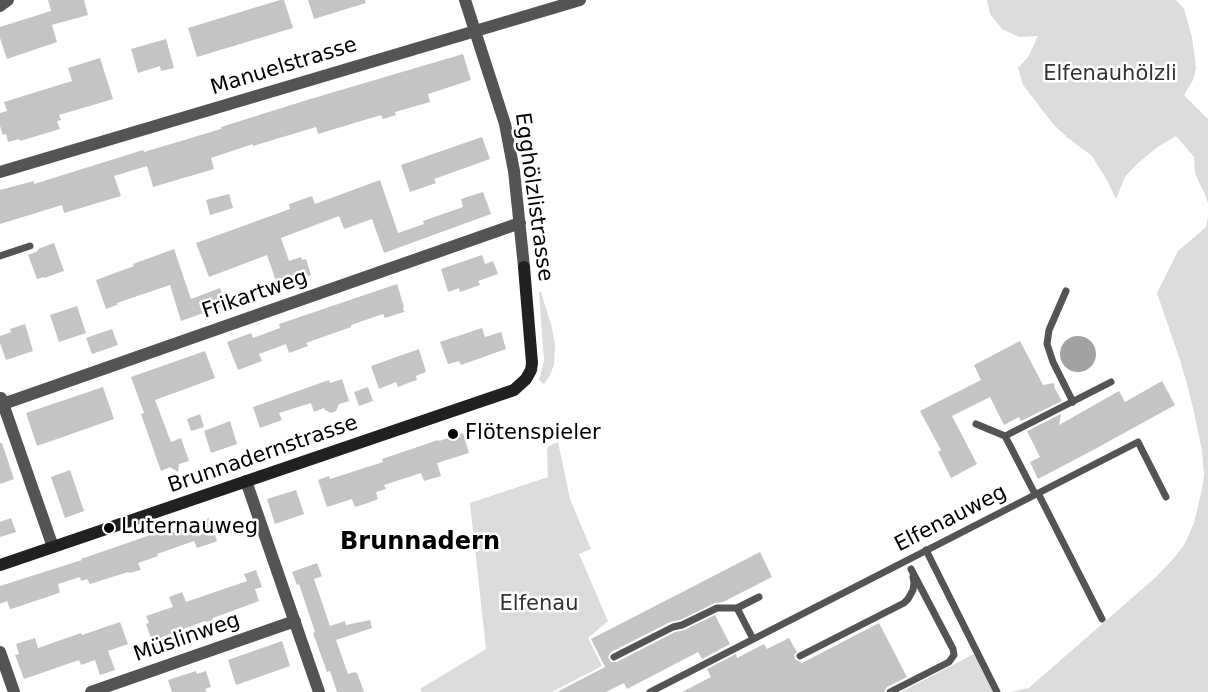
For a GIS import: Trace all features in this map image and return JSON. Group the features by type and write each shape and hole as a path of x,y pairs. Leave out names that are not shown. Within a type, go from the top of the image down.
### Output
{"street":[{"path":"0,6 8,0"},
{"name":"Egghölzlistrasse","path":"465,0 505,124 514,171 533,357 531,370"},
{"name":"Manuelstrasse","path":"0,172 580,0"},
{"name":"Frikartweg","path":"1,400 520,223"},
{"name":"Brunnadernstrasse","path":"0,566 510,391 523,383 531,370"},
{"path":"1,400 53,547"},
{"path":"246,481 319,692"},
{"name":"Müslinweg","path":"92,692 295,621"},
{"path":"0,652 14,692"}],"lane":[{"path":"0,256 30,246"},
{"path":"1066,291 1049,330 1047,345 1073,402"},
{"path":"976,424 1005,436 1111,382"},
{"name":"Elfenauweg","path":"650,692 1036,494 1005,436"},
{"path":"1102,619 1036,494 1138,442 1166,497"},
{"path":"926,550 997,692"},
{"path":"890,692 949,662 954,655 953,649 906,561"},
{"path":"800,656 904,603 914,586 911,569"},
{"path":"614,657 717,608 737,608 759,597"},
{"path":"737,608 753,639"}],"green space":[{"name":"Elfenauhölzli","path":"987,0 1176,0 1184,9 1192,37 1196,68 1193,80 1184,95 1208,119 1208,203 1195,174 1194,157 1176,136 1137,164 1125,177 1116,199 1092,156 1053,124 1023,85 1018,68 1028,57 1038,36 1019,37 1002,29 990,14"},
{"path":"1208,216 1208,692 1011,692 1029,688 1156,577 1184,545 1194,523 1204,475 1202,450 1180,360 1157,293 1178,251 1206,227"},
{"path":"539,292 541,292 552,328 555,345 554,365 544,384 539,380 544,361"},
{"name":"Elfenau","path":"558,442 570,499 591,549 579,554 608,621 588,638 602,666 552,692 422,692 420,689 486,649 470,503 548,477 547,449"},
{"path":"974,654 993,692 901,692"}],"shaded area":[{"path":"1078,336 1091,341 1096,354 1091,367 1078,372 1065,367 1060,354 1065,341"}],"building":[{"path":"48,0 84,0 88,15 52,25 57,42 7,59 0,38 0,27 51,11"},
{"path":"284,0 293,28 197,57 188,28"},
{"path":"308,0 365,0 366,3 314,19"},
{"path":"166,39 174,68 161,71 160,66 138,73 131,49"},
{"path":"463,54 471,80 428,94 430,102 395,112 396,115 383,119 381,115 318,134 316,127 253,146 253,144 211,158 214,169 153,187 147,166 114,176 121,196 64,213 62,205 0,224 0,190 34,181 34,184 143,150 144,152 307,100"},
{"path":"100,58 113,99 59,115 61,120 57,121 60,129 20,141 19,139 8,142 0,126 0,113 7,111 4,102 72,81 68,68"},
{"path":"482,137 490,159 434,179 436,183 410,192 401,165"},
{"path":"380,180 398,233 424,224 423,221 463,207 461,199 483,192 491,214 384,253 372,219 344,229 339,216 281,238 289,261 301,257 302,260 306,259 311,275 278,287 267,255 209,277 196,243 290,209 289,204 312,196 315,204"},
{"path":"229,194 233,208 210,215 206,200"},
{"path":"54,243 64,271 37,279 28,255"},
{"path":"174,249 191,299 220,288 226,305 181,321 170,285 106,309 96,280"},
{"path":"482,255 485,264 493,261 498,274 478,281 480,285 460,292 459,288 448,292 441,269"},
{"path":"397,284 404,312 385,318 383,314 351,325 351,327 306,343 308,346 289,353 286,344 259,354 262,361 238,370 227,342 251,333 253,338 280,328 279,324"},
{"path":"77,306 86,333 59,342 50,315"},
{"path":"25,324 33,351 6,360 0,336 11,332 10,329"},
{"path":"482,328 485,337 501,332 506,349 461,365 459,361 448,364 440,342"},
{"path":"112,329 118,345 92,354 86,338"},
{"path":"1020,341 1043,385 1054,383 1062,401 1021,421 1019,417 1004,425 990,397 952,416 977,464 951,478 938,452 941,450 920,411 981,380 974,365"},
{"path":"419,349 426,372 416,376 417,380 398,387 396,382 379,389 371,366"},
{"path":"205,351 215,378 155,400 171,442 181,438 189,461 179,464 178,472 170,467 161,471 131,377"},
{"path":"342,379 349,401 339,404 336,411 331,413 324,408 314,412 311,403 279,413 282,420 260,428 253,407 329,380 330,383"},
{"path":"1162,381 1175,405 1038,479 1030,462 1040,457 1027,431 1061,414 1059,425 1119,391 1125,402"},
{"path":"103,387 114,419 37,446 26,413"},
{"path":"368,387 373,401 359,406 354,392"},
{"path":"200,414 204,427 191,431 187,419"},
{"path":"230,421 237,444 211,453 204,431"},
{"path":"463,433 469,453 437,463 441,476 424,481 421,473 384,485 386,489 376,492 378,499 368,503 355,507 352,499 327,507 318,480 329,476 330,479 383,462 382,459"},
{"path":"0,443 2,443 14,479 0,484"},
{"path":"70,470 84,511 65,518 51,477"},
{"path":"296,490 304,514 275,524 267,499"},
{"path":"11,518 16,532 0,537 0,522"},
{"path":"209,518 217,541 215,542 197,548 194,541 138,563 141,570 90,584 87,579 81,581 80,577 58,584 59,593 11,609 7,601 0,604 0,586 159,532 160,536 190,527 189,525"},
{"path":"760,552 772,577 723,602 715,603 680,620 670,622 611,652 608,657 611,662 617,662 675,632 715,615 730,644 702,659 698,652 627,689 624,683 606,692 557,692 605,667 591,639"},
{"path":"317,563 322,576 314,579 330,626 345,621 346,625 370,620 372,628 336,640 348,674 357,673 364,692 337,692 330,671 327,672 299,584 297,585 292,572"},
{"path":"256,570 262,587 255,589 259,601 162,637 155,650 146,624 149,623 146,616 173,607 169,597 182,592 186,602 247,581 244,574"},
{"path":"120,622 128,644 108,651 115,670 100,675 95,660 81,665 79,660 24,679 15,655 19,654 16,644 35,638 38,648"},
{"path":"879,623 907,677 887,687 884,692 682,692 711,677 707,669 736,654 737,658 764,644 767,649 789,638 797,652 794,655 795,659 802,663"},
{"path":"282,641 290,666 236,685 228,660"},
{"path":"196,671 197,674 206,671 211,687 205,689 207,692 172,692 168,680"}],"place":[{"name":"Flötenspieler","path":"453,434"},
{"name":"Luternauweg","path":"109,528"}],"district":[{"name":"Brunnadern","path":"420,543"}]}
